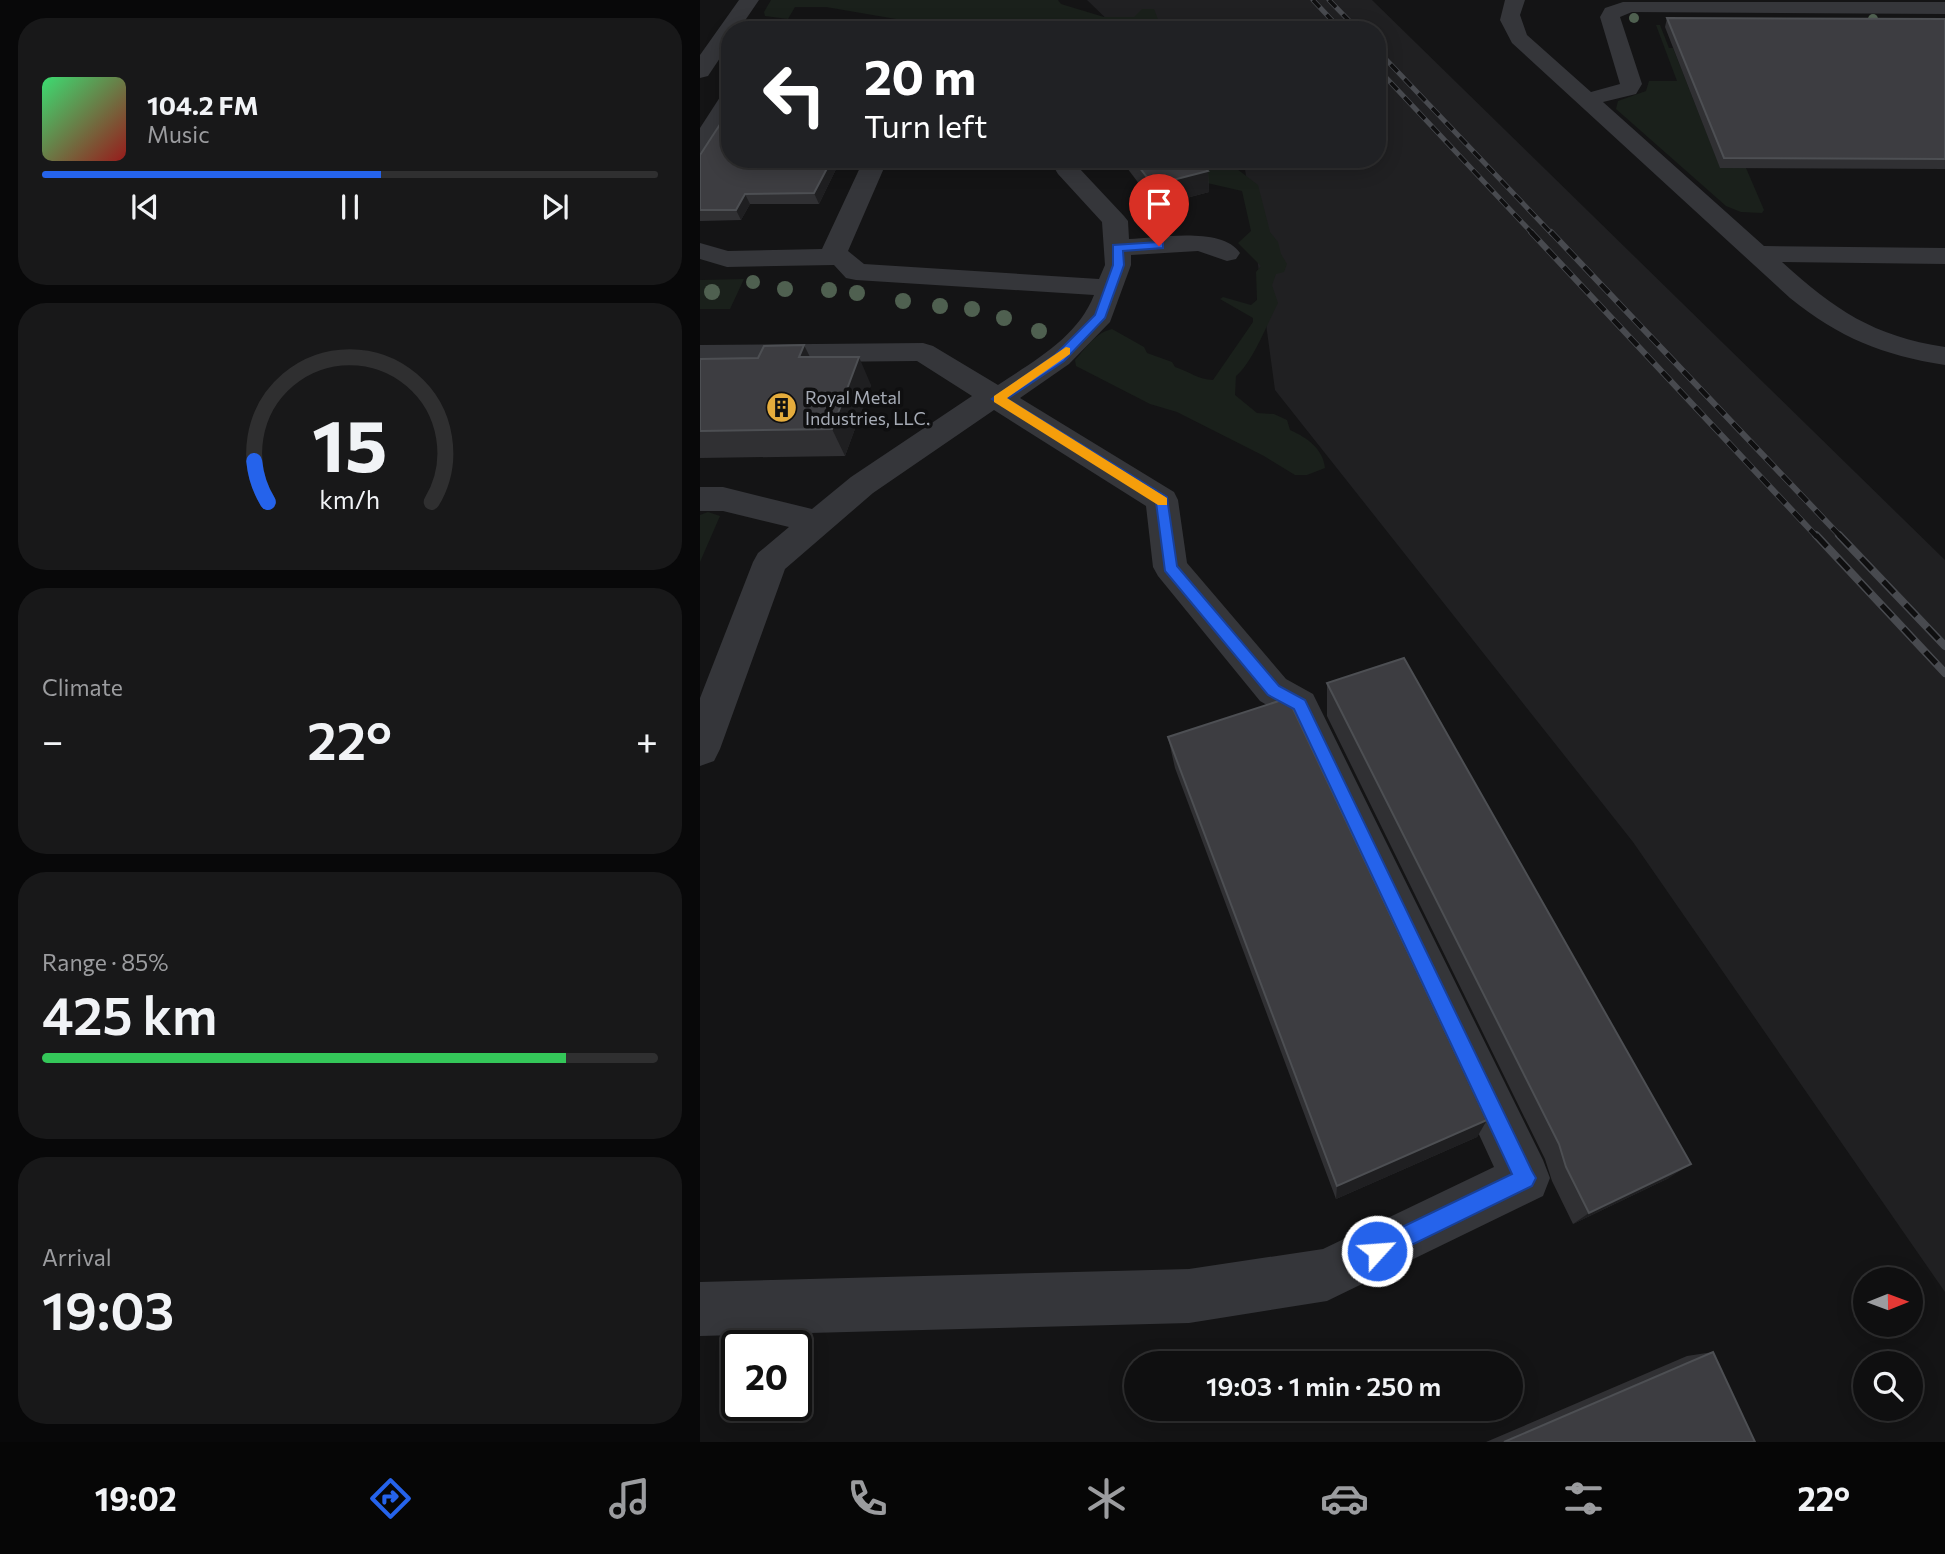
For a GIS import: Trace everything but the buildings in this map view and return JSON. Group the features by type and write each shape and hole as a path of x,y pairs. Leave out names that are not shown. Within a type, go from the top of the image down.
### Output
{"street":[{"path":"1515,0 1508,20 1519,39 1817,308 1870,339 1901,349 1945,356"},
{"path":"1586,100 1628,89 1631,84 1610,17 1612,12 1619,8 1820,4 1945,8"},
{"path":"732,15 750,21"},
{"path":"703,66 721,34"},
{"path":"703,66 721,63"},
{"path":"700,146 721,113"},
{"path":"831,258 872,168"},
{"path":"700,750 771,562 862,485 1059,358 1100,316 1118,265 1115,221 1067,168"},
{"path":"1117,248 1201,243 1227,253"},
{"path":"700,251 727,259 841,257 856,272 1110,288"},
{"path":"1757,254 1945,256"},
{"path":"700,354 923,352 1162,500 1170,567 1273,690 1300,705 1525,1178 1327,1275 1189,1296 700,1309"},
{"path":"700,499 723,499 817,522"}],"shaded area":[{"path":"771,0 1058,0 1061,4 1104,17 1134,17 1142,9 1154,9 1159,21 908,21 826,7 795,7 788,19 765,16 764,12"},
{"path":"1087,0 1372,0 1945,560 1945,1292 1633,842 1275,390 1244,168 1386,168 1386,21 1109,21"},
{"path":"1656,25 1660,25 1669,48 1673,48 1720,167 1746,168 1764,210 1762,213 1741,212 1726,206 1616,109 1618,101 1646,91 1649,81 1677,81"},
{"path":"1199,168 1236,168 1258,185 1270,232 1278,242 1287,264 1284,272 1276,274 1272,285 1278,303 1254,352 1236,376 1235,395 1257,413 1274,414 1287,420 1290,430 1314,445 1324,461 1325,468 1307,475 1295,475 1264,456 1177,412 1150,404 1076,366 1075,360 1091,342 1112,329 1144,347 1147,353 1172,362 1175,367 1198,377 1213,380 1253,322 1253,318 1220,299 1223,297 1251,305 1257,300 1256,272 1261,266 1238,243 1251,231 1242,191 1207,183"},
{"path":"744,279 730,309 700,309 700,280"},
{"path":"708,512 720,516 700,562 700,515"}],"railway":[{"path":"1313,0 1333,21"},
{"path":"1329,0 1349,21"},
{"path":"1386,59 1552,234"},
{"path":"1386,78 1533,234"},
{"path":"1531,232 1817,537"},
{"path":"1551,232 1841,537"},
{"path":"1816,535 1945,673"},
{"path":"1839,535 1945,646"}],"slow traffic":[{"path":"1066,351 998,399 1162,501"}],"place":[{"name":"Royal Metal Industries, LLC.","path":"782,407"}],"route":[{"path":"1159,246 1117,248 1118,265 1100,316 1059,358 998,399 1162,500 1170,567 1273,690 1300,705 1525,1178 1377,1251"}]}
